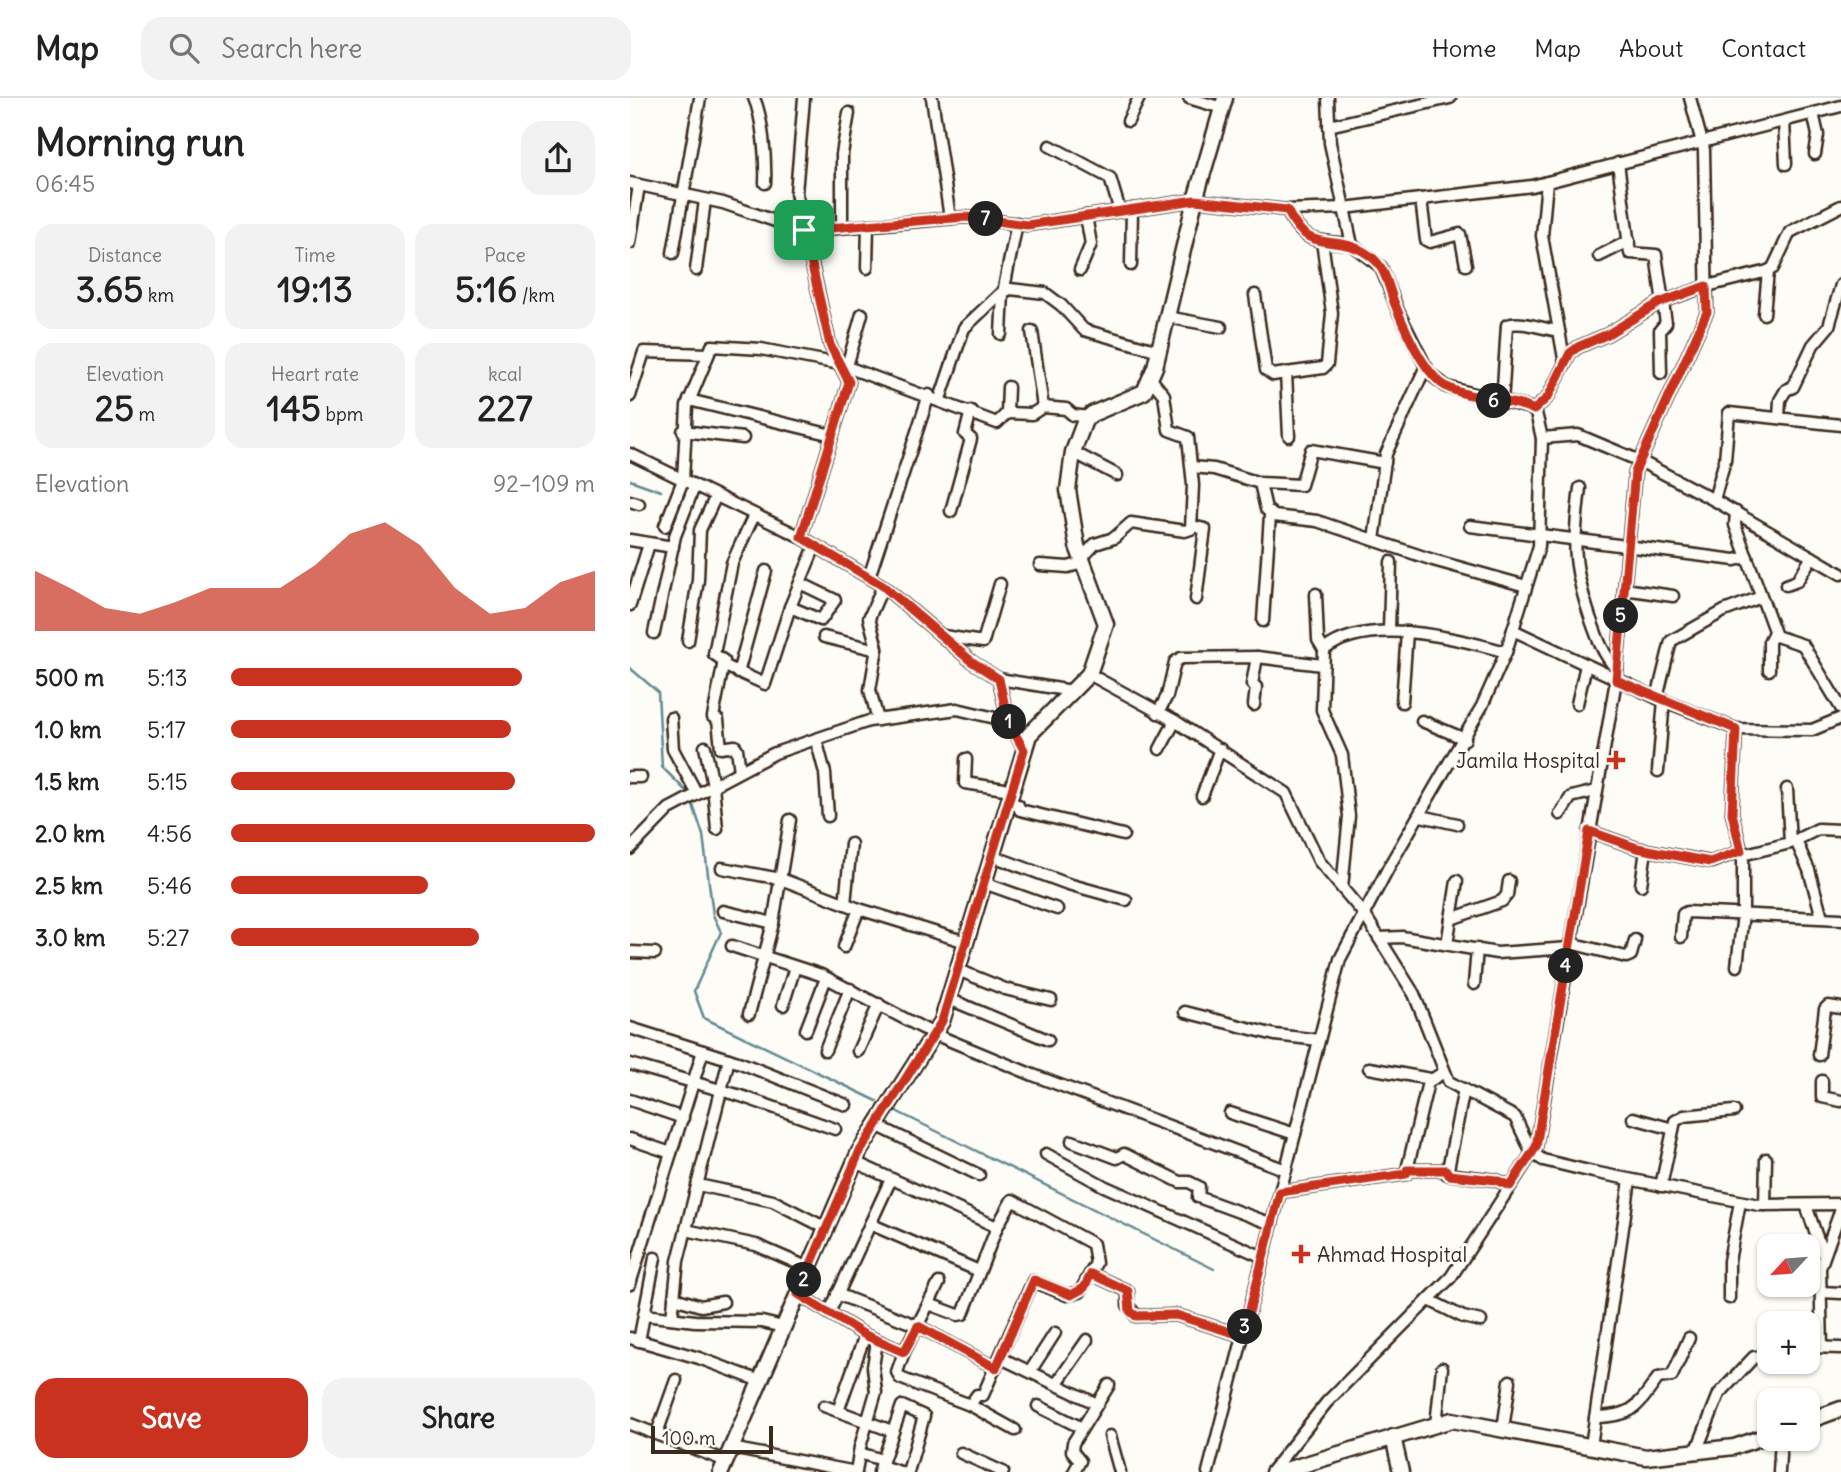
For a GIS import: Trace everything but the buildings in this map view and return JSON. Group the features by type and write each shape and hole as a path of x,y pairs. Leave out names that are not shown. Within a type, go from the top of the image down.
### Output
{"street":[{"path":"673,253 700,98"},
{"path":"754,98 760,113 760,133 765,149 765,183"},
{"path":"801,537 849,382 843,365 830,345 796,193 804,98"},
{"path":"921,98 930,98 950,218"},
{"path":"1128,121 1139,98"},
{"path":"1007,413 1032,414 1043,407 1066,409 1073,415 1088,417 1144,391 1159,351 1195,200 1223,103 1189,98"},
{"path":"1328,98 1329,126 1352,244"},
{"path":"1329,126 1450,98"},
{"path":"1271,1472 1326,1402 1451,1277 1536,1147 1616,675 1635,472 1707,312 1702,142 1690,98"},
{"path":"630,243 634,184 705,200 804,230 950,218 1027,225 1195,200 1287,210 1344,208 1547,182 1841,106"},
{"path":"842,227 843,134 849,113"},
{"path":"1813,113 1818,135 1815,154"},
{"path":"1784,121 1786,164"},
{"path":"1050,146 1110,178 1120,211"},
{"path":"1618,163 1631,255 1650,252 1656,255 1666,323 1660,330 1661,373"},
{"path":"1547,182 1542,236 1565,365"},
{"path":"1421,199 1426,240 1430,242 1460,234 1466,265"},
{"path":"696,270 705,200"},
{"path":"1534,410 1548,397 1570,353 1578,347 1608,334 1664,301 1706,286 1768,271 1773,268 1790,232 1841,206"},
{"path":"1131,265 1132,209"},
{"path":"1287,210 1296,229 1306,237 1352,244 1381,267 1398,311 1426,366 1447,387 1534,410"},
{"path":"1080,270 1091,244 1086,216"},
{"path":"1001,334 1003,293 1017,223"},
{"path":"867,268 868,225"},
{"path":"1255,295 1266,370 1273,375 1322,368 1327,364 1332,313 1322,241"},
{"path":"1599,257 1629,241"},
{"path":"1764,314 1768,271"},
{"path":"1779,418 1780,400 1786,390 1793,387 1813,345 1827,331 1841,285"},
{"path":"940,399 964,328 1003,293 1014,289 1045,293 1084,330 1159,351"},
{"path":"843,365 862,314"},
{"path":"1167,317 1221,327"},
{"path":"1502,403 1507,325 1528,324 1534,328 1559,331"},
{"path":"1032,331 1043,407"},
{"path":"665,526 683,480 683,431 689,400 710,348 718,344 843,365 940,399 998,423 1007,413 1008,387"},
{"path":"630,396 644,352 708,354"},
{"path":"1374,540 1390,442 1426,366"},
{"path":"1286,373 1289,436"},
{"path":"1150,378 1164,395 1169,430 1188,437 1192,467 1192,526"},
{"path":"869,577 929,395"},
{"path":"689,400 832,435"},
{"path":"1208,1472 1340,959 1465,739 1506,652 1539,533 1542,438 1534,410"},
{"path":"951,511 971,439 965,434 971,411"},
{"path":"1714,500 1725,460 1728,414 1841,425"},
{"path":"726,1460 855,1162 934,1034 949,999 990,855 1029,735 1089,674 1106,624 1083,560 1068,490 1073,452 1088,417"},
{"path":"683,431 743,438"},
{"path":"1542,438 1578,435 1640,461 1736,512 1841,574"},
{"path":"1192,467 1214,469 1260,484 1301,485 1311,450 1385,463"},
{"path":"1073,452 1117,475"},
{"path":"630,454 652,462 715,498 801,537 869,577 971,661 999,679 1072,691"},
{"path":"1260,484 1270,514 1263,621"},
{"path":"654,633 673,547 684,507 694,487"},
{"path":"1580,488 1574,539 1575,567 1601,649 1616,675"},
{"path":"688,642 698,580 700,530 715,498"},
{"path":"1736,512 1735,525 1774,632 1779,639 1803,645 1841,708"},
{"path":"1270,514 1317,521 1526,586"},
{"path":"740,771 737,749 721,748 718,720 713,715 724,661 714,654 735,553 754,516"},
{"path":"1040,565 1068,567 1083,560 1095,544 1114,538 1131,523 1185,531 1192,526 1205,529 1196,599"},
{"path":"1470,526 1735,560 1747,557"},
{"path":"630,540 673,547"},
{"path":"630,605 649,544"},
{"path":"723,665 765,684 789,607 816,546"},
{"path":"1786,586 1797,581 1812,557"},
{"path":"1389,630 1391,562"},
{"path":"738,673 766,571"},
{"path":"789,607 821,620 835,600 800,583"},
{"path":"941,636 983,642 1000,584"},
{"path":"878,720 870,681 877,650 869,618 883,586"},
{"path":"1624,589 1673,596"},
{"path":"1317,594 1319,643 1324,650 1322,710 1342,755 1349,816 1342,888"},
{"path":"1658,771 1660,699 1671,641 1724,611 1762,597"},
{"path":"1513,629 1587,665 1616,675 1660,699 1736,729 1812,730 1841,718"},
{"path":"1324,650 1348,637 1389,630 1462,639 1506,652"},
{"path":"1402,702 1407,632"},
{"path":"1769,670 1769,642 1774,632"},
{"path":"824,637 877,650"},
{"path":"1158,713 1167,696 1177,660 1257,657 1322,665"},
{"path":"1254,705 1256,687 1252,684 1257,657"},
{"path":"1577,704 1587,665"},
{"path":"1089,674 1175,721 1286,793 1319,861 1364,914 1414,994 1449,1082 1515,1117 1532,1153 1543,1160 1740,1202 1841,1206 1823,1255 1821,1292 1822,1347 1841,1348"},
{"path":"999,679 1008,721 1024,750"},
{"path":"630,849 669,808 775,753 816,739 878,720 957,709 1008,721"},
{"path":"671,718 673,749 690,797"},
{"path":"1160,749 1175,721"},
{"path":"1422,722 1465,739"},
{"path":"1736,729 1732,813 1741,853 1744,914 1737,966"},
{"path":"816,739 825,773 828,816"},
{"path":"705,747 713,785 717,829"},
{"path":"1202,796 1220,749"},
{"path":"966,759 965,783 1009,796 1020,810 1123,835"},
{"path":"630,777 641,776"},
{"path":"1787,789 1793,842 1809,870 1822,918"},
{"path":"1560,814 1571,797 1596,791"},
{"path":"1421,816 1457,824"},
{"path":"749,1014 773,923 790,820"},
{"path":"1589,831 1646,850 1710,862 1793,842 1818,830 1841,830"},
{"path":"845,904 851,844"},
{"path":"1641,885 1646,850"},
{"path":"990,855 1068,884 1126,900"},
{"path":"722,868 781,879 859,909 966,942"},
{"path":"1447,944 1457,881"},
{"path":"1451,919 1502,901 1507,895 1509,881"},
{"path":"984,883 1057,909"},
{"path":"844,947 859,909"},
{"path":"723,911 773,923"},
{"path":"1681,937 1685,913 1841,919"},
{"path":"1379,938 1402,937 1513,953 1569,946 1626,957 1631,955 1635,940"},
{"path":"732,946 826,978 934,1034 1104,1104 1286,1170"},
{"path":"1474,984 1477,949"},
{"path":"630,952 655,953"},
{"path":"783,1005 795,967"},
{"path":"958,970 1005,989 1051,1000"},
{"path":"806,1030 826,978"},
{"path":"825,1050 850,989"},
{"path":"949,999 1048,1040"},
{"path":"858,1051 879,1004"},
{"path":"1819,1055 1825,1009 1828,1006 1841,1008"},
{"path":"1185,1012 1276,1035 1319,1040"},
{"path":"630,1028 729,1059 846,1105"},
{"path":"630,1284 703,1051"},
{"path":"672,1318 678,1261 719,1090 729,1059"},
{"path":"630,1064 694,1082 835,1129"},
{"path":"1369,1068 1430,1079 1444,1072"},
{"path":"1280,1192 1406,1174 1430,1079"},
{"path":"1822,1080 1822,1097 1841,1101"},
{"path":"1464,1089 1446,1170 1449,1175 1496,1180 1510,1186"},
{"path":"630,1100 682,1118"},
{"path":"1661,1186 1675,1121 1684,1116 1734,1111"},
{"path":"1230,1113 1295,1134"},
{"path":"1633,1118 1673,1129"},
{"path":"876,1125 979,1175"},
{"path":"630,1139 671,1153"},
{"path":"1072,1141 1117,1158 1124,1154 1180,1182 1189,1182 1199,1187 1198,1198 1272,1224"},
{"path":"1046,1154 1104,1186 1263,1257"},
{"path":"1765,1205 1766,1159"},
{"path":"855,1162 997,1227"},
{"path":"1407,1170 1446,1170"},
{"path":"829,1313 891,1179"},
{"path":"1591,1446 1630,1180"},
{"path":"698,1185 773,1201 826,1228"},
{"path":"929,1304 961,1316 997,1227 1014,1200 1091,1241 1097,1258 1084,1288 1071,1295 1034,1280 983,1395 976,1395 970,1405"},
{"path":"1729,1298 1730,1251 1740,1202"},
{"path":"1806,1205 1823,1255"},
{"path":"870,1224 979,1270"},
{"path":"686,1230 756,1245 809,1268"},
{"path":"655,1258 644,1315 634,1339 708,1361 760,1381"},
{"path":"1091,1274 1128,1291 1130,1311 1136,1316 1176,1315 1243,1336"},
{"path":"939,1283 904,1352 898,1376 970,1405 1015,1430"},
{"path":"1821,1292 1841,1293"},
{"path":"798,1294 865,1335 904,1352"},
{"path":"837,1294 918,1326 999,1363 1031,1370 1097,1404"},
{"path":"674,1298 701,1306 723,1302"},
{"path":"1429,1300 1463,1317 1481,1321"},
{"path":"644,1315 749,1321 783,1327"},
{"path":"1031,1370 1055,1333"},
{"path":"838,1411 865,1335"},
{"path":"1595,1417 1618,1417 1633,1411 1658,1378 1672,1376 1689,1338"},
{"path":"1057,1383 1087,1339"},
{"path":"630,1424 726,1460 856,1472 876,1392 873,1367 877,1341"},
{"path":"1696,1451 1719,1394 1757,1357"},
{"path":"1436,1425 1442,1368"},
{"path":"657,1433 676,1380"},
{"path":"1503,1429 1510,1381"},
{"path":"1074,1472 1080,1461 1071,1447 1109,1385"},
{"path":"824,1406 892,1431"},
{"path":"881,1466 901,1406 924,1416 908,1472"},
{"path":"1038,1406 1082,1428"},
{"path":"1820,1417 1841,1409"},
{"path":"1279,1472 1315,1467 1394,1437 1452,1420 1591,1446 1647,1464 1696,1451 1734,1447 1757,1439"},
{"path":"1110,1436 1120,1472"},
{"path":"1394,1437 1401,1472"},
{"path":"1779,1472 1780,1451"},
{"path":"859,1452 881,1466 900,1472"},
{"path":"961,1452 1003,1472"}],"waterway":[{"path":"630,480 661,491"},
{"path":"630,668 658,692 662,767 690,795"},
{"path":"692,802 703,835 713,915 721,932 694,991 704,1018 877,1101"},
{"path":"896,1111 1214,1269"}],"place":[{"name":"Jamila Hospital","path":"1616,760"},
{"name":"Ahmad Hospital","path":"1301,1254"}],"route":[{"path":"1195,200 1287,210 1296,229 1306,237 1318,241 1352,244 1373,258 1381,267 1398,311 1430,373 1447,387 1534,410 1548,397 1560,378 1570,353 1578,347 1608,334 1659,303 1706,286 1707,312 1635,472 1616,680 1736,729 1732,813 1741,851 1710,862 1637,848 1589,831 1536,1147 1510,1186 1496,1180 1449,1175 1446,1170 1407,1170 1406,1174 1280,1192 1243,1336 1176,1315 1136,1316 1130,1311 1128,1291 1091,1274 1084,1288 1071,1295 1035,1280 996,1368 918,1326 904,1352 865,1335 798,1294 859,1153 942,1021 990,855 1024,750 1008,721 999,679 971,661 883,586 801,537 849,382 830,345 804,230 966,217 1027,225 1195,200"}]}
